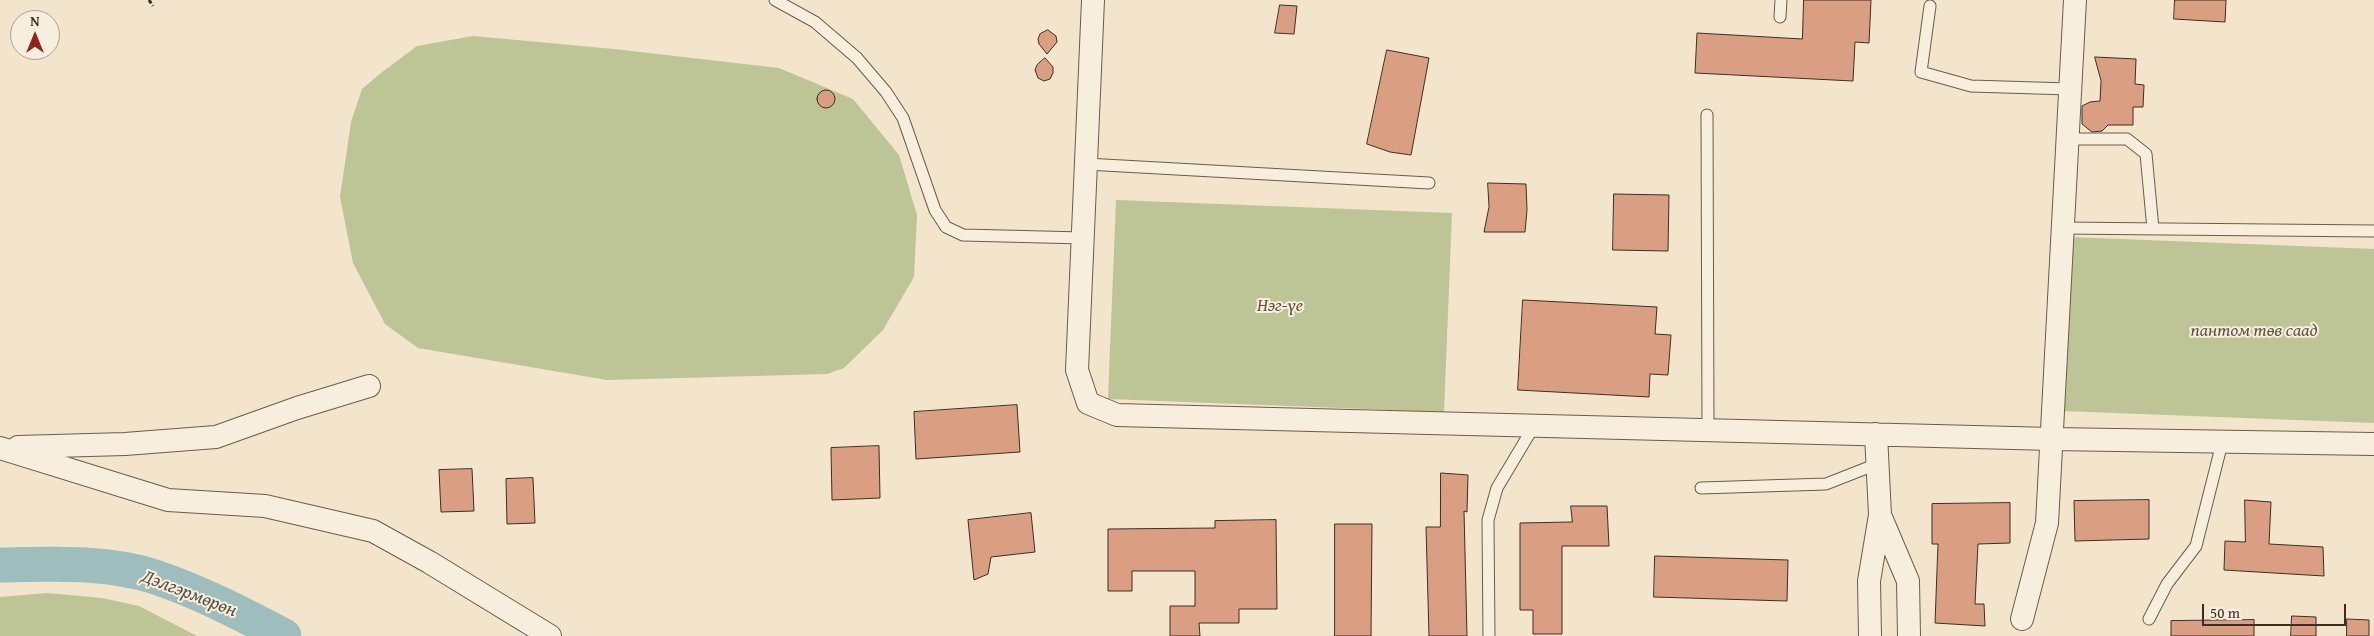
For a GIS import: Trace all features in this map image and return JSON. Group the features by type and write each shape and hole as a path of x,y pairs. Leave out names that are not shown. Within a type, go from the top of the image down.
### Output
{"street":[{"path":"1093,0 1078,370 1088,403 1117,415 2222,443 2374,444"},
{"path":"2022,620 2047,523 2066,139 2075,0"},
{"path":"369,386 216,436 126,444 0,448 168,500 265,506 373,531 429,562 550,636"},
{"path":"1870,636 1869,581 1880,515 1876,434"},
{"path":"1880,515 1908,581 1909,636"}],"lane":[{"path":"775,0 815,22 857,58 886,92 903,118 935,210 946,227 963,235 1083,238"},
{"path":"1780,17 1781,0"},
{"path":"1930,6 1922,72 1971,86 2069,89"},
{"path":"1707,115 1708,430"},
{"path":"2066,139 2127,140 2146,154 2153,229"},
{"path":"1086,164 1429,183"},
{"path":"2062,228 2374,231"},
{"path":"1489,636 1488,520 1497,488 1534,426"},
{"path":"2148,619 2167,584 2196,546 2222,443"},
{"path":"1701,488 1826,484 1877,464"}],"path":[{"path":"149,0 153,6"}],"green space":[{"path":"473,36 614,49 779,68 853,99 899,155 917,215 914,277 883,330 844,368 827,374 607,380 418,348 385,324 353,263 340,197 351,122 362,89 417,46"},
{"name":"Нэг-үе","path":"1116,200 1452,213 1444,412 1108,399"},
{"name":"пантом төв саад","path":"2070,237 2374,249 2374,423 2063,411"},
{"path":"47,593 102,598 139,606 197,636 0,636 0,597"}],"building":[{"path":"1804,0 1871,0 1869,43 1855,42 1853,81 1695,73 1697,33 1802,39"},
{"path":"2175,0 2226,0 2225,22 2174,19"},
{"path":"1280,5 1297,6 1294,34 1275,33"},
{"path":"1048,30 1056,36 1057,42 1047,54 1039,44 1038,39 1040,34"},
{"path":"1387,50 1429,58 1411,155 1390,152 1367,144"},
{"path":"2095,57 2136,59 2135,84 2144,85 2143,107 2133,107 2133,125 2108,125 2102,131 2092,132 2082,124 2082,106 2090,102 2100,101 2101,81"},
{"path":"1045,58 1053,67 1053,73 1050,79 1044,81 1038,78 1035,70 1037,65"},
{"path":"822,90 830,90 835,95 833,106 822,108 817,103 817,95"},
{"path":"1488,183 1526,184 1527,210 1525,232 1484,232 1489,207"},
{"path":"1614,194 1669,195 1668,251 1613,250"},
{"path":"1523,300 1657,307 1655,334 1671,335 1668,375 1650,374 1649,397 1518,390"},
{"path":"1017,405 1020,452 916,459 914,412"},
{"path":"879,446 880,498 832,500 831,448"},
{"path":"472,469 474,511 441,512 439,470"},
{"path":"1441,473 1468,475 1467,512 1464,511 1467,636 1429,636 1426,527 1440,527"},
{"path":"533,478 535,523 507,524 506,479"},
{"path":"2149,500 2149,539 2075,541 2074,501"},
{"path":"2245,500 2271,502 2269,544 2323,547 2324,576 2224,570 2225,541 2245,542"},
{"path":"2010,503 2010,543 1978,544 1975,604 1984,604 1985,626 1935,623 1938,544 1932,544 1932,504"},
{"path":"1571,506 1607,506 1609,546 1562,546 1562,634 1533,634 1533,610 1520,610 1520,523 1572,522"},
{"path":"1031,513 1035,552 991,557 988,574 974,580 968,520"},
{"path":"1276,520 1277,609 1239,609 1239,623 1199,623 1200,636 1170,636 1170,606 1195,606 1195,571 1132,571 1132,591 1108,591 1108,529 1215,528 1215,521"},
{"path":"1335,524 1372,524 1371,636 1335,636"},
{"path":"1655,556 1788,560 1787,601 1654,597"},
{"path":"2292,616 2316,617 2316,636 2291,636"},
{"path":"2347,619 2369,620 2369,636 2347,636"},
{"path":"2254,620 2254,636 2171,636 2171,621"}],"waterway":[{"name":"Дэлгэрмөрөн","path":"0,565 79,565 118,568 137,572 205,596 284,636"}]}
